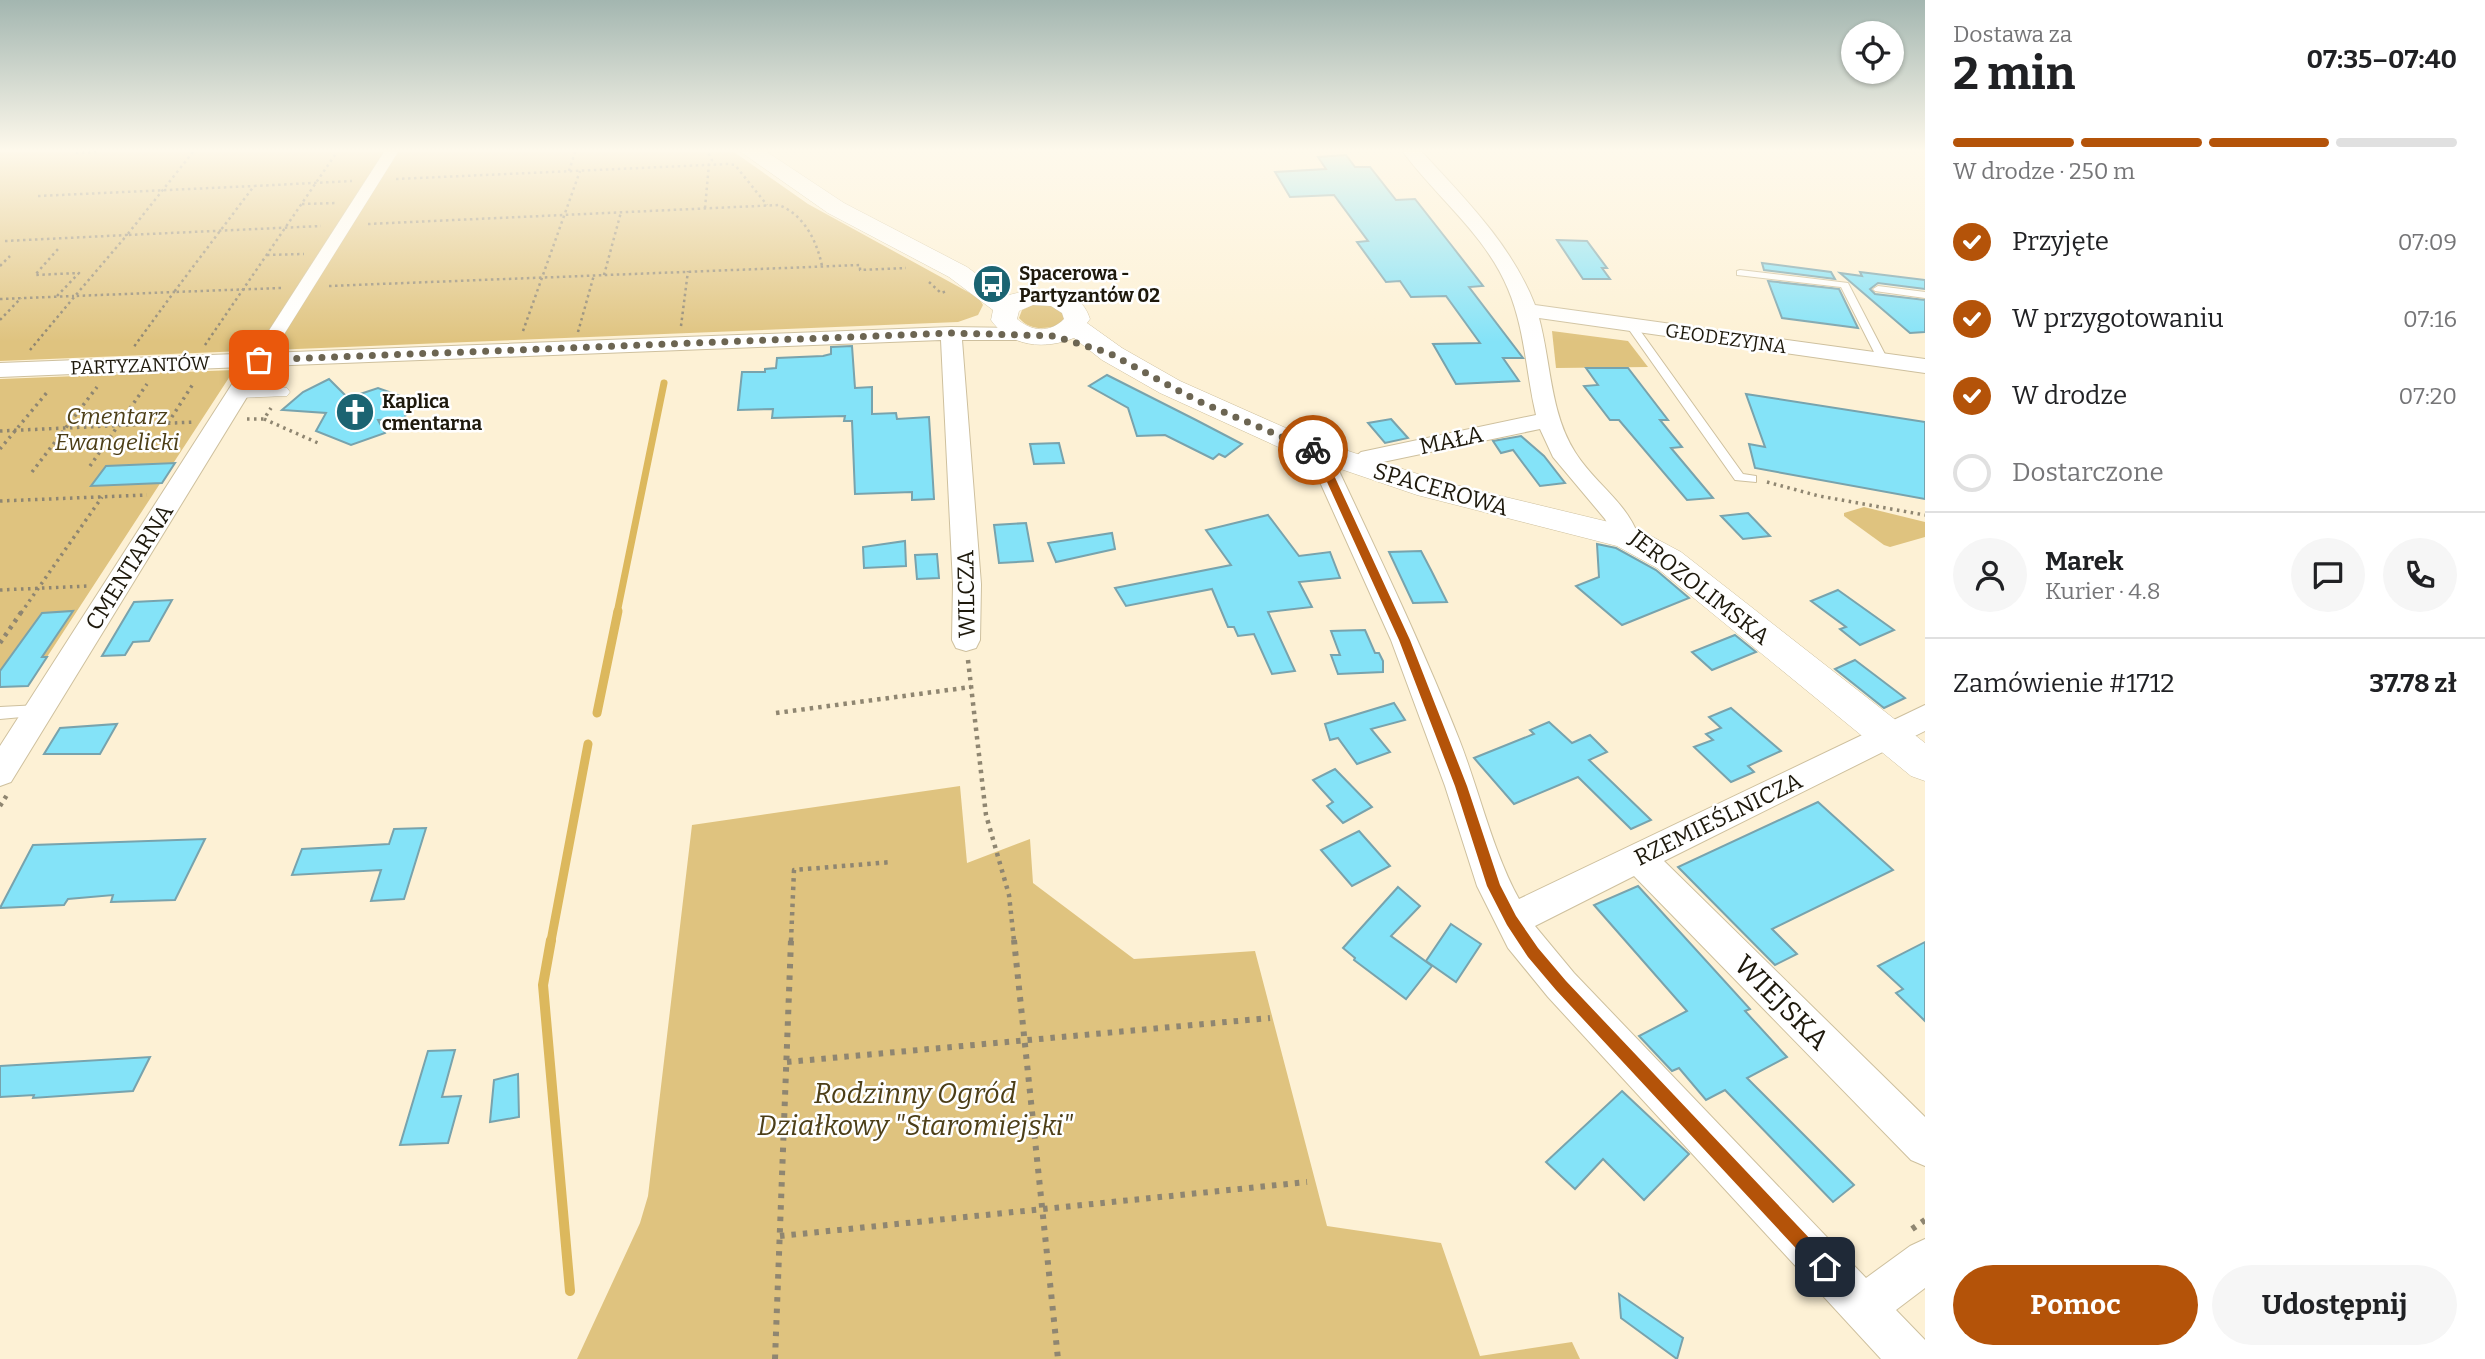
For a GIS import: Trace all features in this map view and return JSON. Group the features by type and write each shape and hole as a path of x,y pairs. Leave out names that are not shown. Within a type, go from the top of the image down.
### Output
{"street":[{"path":"259,360 351,215"},
{"path":"850,215 958,272 1014,315 1044,297 1065,302 1076,313 1064,331"},
{"name":"JEROZOLIMSKA","path":"1470,215 1506,264 1526,310 1538,358 1547,420 1563,453 1620,520 1626,537 1669,560 1925,765"},
{"name":"GEODEZYJNA","path":"1526,310 1925,366"},
{"name":"SPACEROWA","path":"1014,315 1064,331 1246,423 1344,460 1487,503 1626,537"},
{"name":"PARTYZANTÓW","path":"0,370 951,333 1014,315"},
{"name":"WILCZA","path":"951,333 967,584 966,640"},
{"name":"CMENTARNA","path":"0,773 241,406 259,360"},
{"path":"241,406 279,395"},
{"name":"MAŁA","path":"1344,460 1547,420"},
{"path":"1344,460 1327,471 1405,640 1461,786 1494,886 1511,920 1533,953 1561,985 1912,1359"},
{"name":"RZEMIEŚLNICZA","path":"1511,920 1925,717"},
{"name":"WIEJSKA","path":"1639,859 1925,1146"},
{"path":"1863,1307 1925,1261"}],"lane":[{"path":"1740,273 1845,285 1883,359"},
{"path":"1878,289 1925,295"},
{"path":"1630,324 1739,477 1752,479"},
{"path":"0,713 39,710"}],"path":[{"path":"37,356 24,356 143,215"},
{"path":"131,351 232,215"},
{"path":"204,347 294,215"},
{"path":"5,241 537,215"},
{"path":"521,336 564,215"},
{"path":"604,275 620,215"},
{"path":"797,215 820,252 822,266"},
{"path":"57,296 79,273 35,275 58,249"},
{"path":"267,256 327,253"},
{"path":"0,267 10,256"},
{"path":"0,299 822,266 860,265 860,270 913,268"},
{"path":"680,330 688,271"},
{"path":"578,333 594,275"},
{"path":"0,320 21,298"},
{"path":"90,466 147,383"},
{"path":"168,423 193,384"},
{"path":"32,472 97,387"},
{"path":"0,449 49,390"},
{"path":"264,419 279,395"},
{"path":"241,406 318,443"},
{"path":"0,431 201,422"},
{"path":"1752,479 1819,496 1925,515"},
{"path":"0,501 154,495"},
{"path":"0,643 102,497"},
{"path":"0,590 89,586"},
{"path":"0,629 10,629"},
{"name":"WILCZA","path":"966,640 986,815 1009,895 1058,1359"},
{"path":"776,713 971,687"},
{"path":"775,1359 794,870 892,862"},
{"path":"787,1062 1270,1018"},
{"path":"780,1236 1307,1182"}],"green space":[{"path":"0,215 829,215 979,298 983,305 978,315 958,322 0,361"},
{"path":"1048,304 1060,309 1065,317 1060,325 1038,328 1019,318 1022,310 1032,305"},
{"path":"1552,331 1628,341 1648,367 1556,368"},
{"name":"Cmentarz Ewangelicki","path":"234,370 47,657 9,659 0,671 0,379"},
{"path":"1864,507 1925,522 1925,537 1890,547 1884,545 1844,516 1844,513"},
{"name":"Rodzinny Ogród Działkowy \"Staromiejski\"","path":"960,786 967,863 1030,839 1033,883 1134,959 1255,951 1327,1226 1441,1243 1480,1356 1572,1342 1580,1359 577,1359 640,1223 648,1196 692,825"}],"building":[{"path":"1349,215 1428,215 1483,286 1469,287 1523,358 1503,358 1519,381 1456,384 1433,344 1480,343 1446,296 1411,297 1400,281 1386,282 1357,242 1368,241"},
{"path":"1557,240 1587,241 1607,268 1602,268 1610,279 1583,279"},
{"path":"1762,263 1831,272 1835,279 1764,270"},
{"path":"1860,272 1925,280 1925,289 1878,283 1870,289 1875,294 1925,300 1925,332 1910,333 1840,273 1862,276"},
{"path":"1768,281 1839,289 1858,328 1782,318"},
{"path":"852,346 855,388 872,387 872,414 896,413 897,419 929,417 934,499 912,500 912,492 855,494 852,421 844,421 845,416 772,418 773,409 738,410 742,372 765,372 765,369 776,368 777,358 823,356 831,354 831,347"},
{"path":"1586,368 1628,368 1668,420 1660,420 1682,447 1671,448 1713,498 1687,500 1619,420 1610,420 1584,386 1598,385"},
{"path":"1107,375 1242,444 1225,457 1219,454 1213,459 1165,435 1137,436 1128,408 1089,386"},
{"name":"Kaplica cmentarna","path":"329,379 348,398 378,388 412,400 404,419 378,420 385,433 351,445 316,431 326,413 282,410 303,392"},
{"path":"1746,394 1925,422 1925,499 1755,468 1749,444 1765,447"},
{"path":"1391,419 1408,438 1385,443 1368,423"},
{"path":"1521,436 1544,456 1565,483 1540,486 1513,450 1501,453 1493,441"},
{"path":"1059,443 1064,463 1034,464 1030,444"},
{"path":"175,463 162,483 91,486 106,466"},
{"path":"1748,513 1770,536 1743,539 1721,516"},
{"path":"1268,515 1299,556 1330,552 1340,578 1299,582 1312,607 1268,612 1295,671 1272,674 1254,634 1238,636 1234,627 1228,627 1212,589 1126,606 1115,588 1231,565 1206,530"},
{"path":"1026,523 1033,561 999,563 994,525"},
{"path":"1112,533 1115,549 1056,562 1048,543"},
{"path":"905,541 906,566 864,568 863,547"},
{"path":"1597,544 1616,548 1656,570 1689,598 1622,625 1576,586 1599,577"},
{"path":"1421,551 1447,602 1413,603 1389,552"},
{"path":"937,554 939,578 917,579 915,555"},
{"path":"1838,590 1894,630 1860,645 1840,629 1846,627 1811,601"},
{"path":"172,600 149,641 133,642 125,655 102,656 134,602"},
{"path":"73,611 42,657 47,657 28,686 0,687 0,671 42,613"},
{"path":"1365,630 1375,653 1379,653 1383,661 1383,672 1338,674 1331,655 1340,655 1331,631"},
{"path":"1735,635 1756,652 1712,670 1692,652"},
{"path":"1855,660 1905,698 1884,708 1835,669"},
{"path":"1394,703 1405,720 1371,729 1390,752 1357,764 1338,738 1330,740 1325,724"},
{"path":"1731,708 1781,751 1748,766 1754,772 1731,782 1694,747 1713,740 1706,734 1721,728 1709,717"},
{"path":"1549,722 1572,743 1590,735 1607,752 1589,760 1651,820 1631,829 1578,777 1514,804 1474,758 1534,734 1530,730"},
{"path":"117,724 100,754 44,754 60,728"},
{"path":"1335,769 1372,807 1343,823 1327,806 1333,802 1313,780"},
{"path":"1818,802 1893,870 1772,929 1797,954 1775,965 1678,867"},
{"path":"426,828 404,899 371,901 381,870 292,875 302,849 389,844 394,829"},
{"path":"1359,831 1390,866 1352,886 1321,850"},
{"path":"205,839 175,900 111,902 113,895 68,899 64,905 0,908 33,845"},
{"path":"1638,886 1750,1009 1745,1011 1787,1057 1747,1078 1854,1185 1833,1202 1725,1090 1706,1100 1679,1068 1672,1071 1639,1036 1687,1011 1594,905"},
{"path":"1398,887 1420,906 1391,936 1432,966 1406,999 1354,960 1343,948"},
{"path":"1451,924 1481,944 1456,982 1426,961"},
{"path":"1925,942 1925,1021 1896,993 1903,989 1878,966"},
{"path":"455,1050 442,1097 461,1096 448,1143 400,1145 428,1051"},
{"path":"150,1057 133,1091 33,1098 34,1095 0,1097 0,1066"},
{"path":"518,1074 519,1117 490,1122 494,1080"},
{"path":"1622,1091 1689,1154 1644,1200 1603,1159 1575,1189 1546,1162"},
{"path":"1619,1294 1683,1338 1677,1359 1621,1318"}],"waterway":[{"path":"617,613 664,383"},
{"path":"597,713 618,611"},
{"path":"551,941 588,744"},
{"path":"551,940 543,985 570,1291"}],"way so far":[{"path":"259,360 951,333 1054,336 1109,353 1198,401 1313,450"}],"place":[{"name":"Spacerowa - Partyzantów 02","path":"992,284"},
{"name":"Kaplica cmentarna","path":"355,412"}],"route":[{"path":"1313,450 1330,456 1326,464 1327,471 1405,640 1461,786 1494,886 1511,920 1533,953 1561,985 1825,1267"}]}
